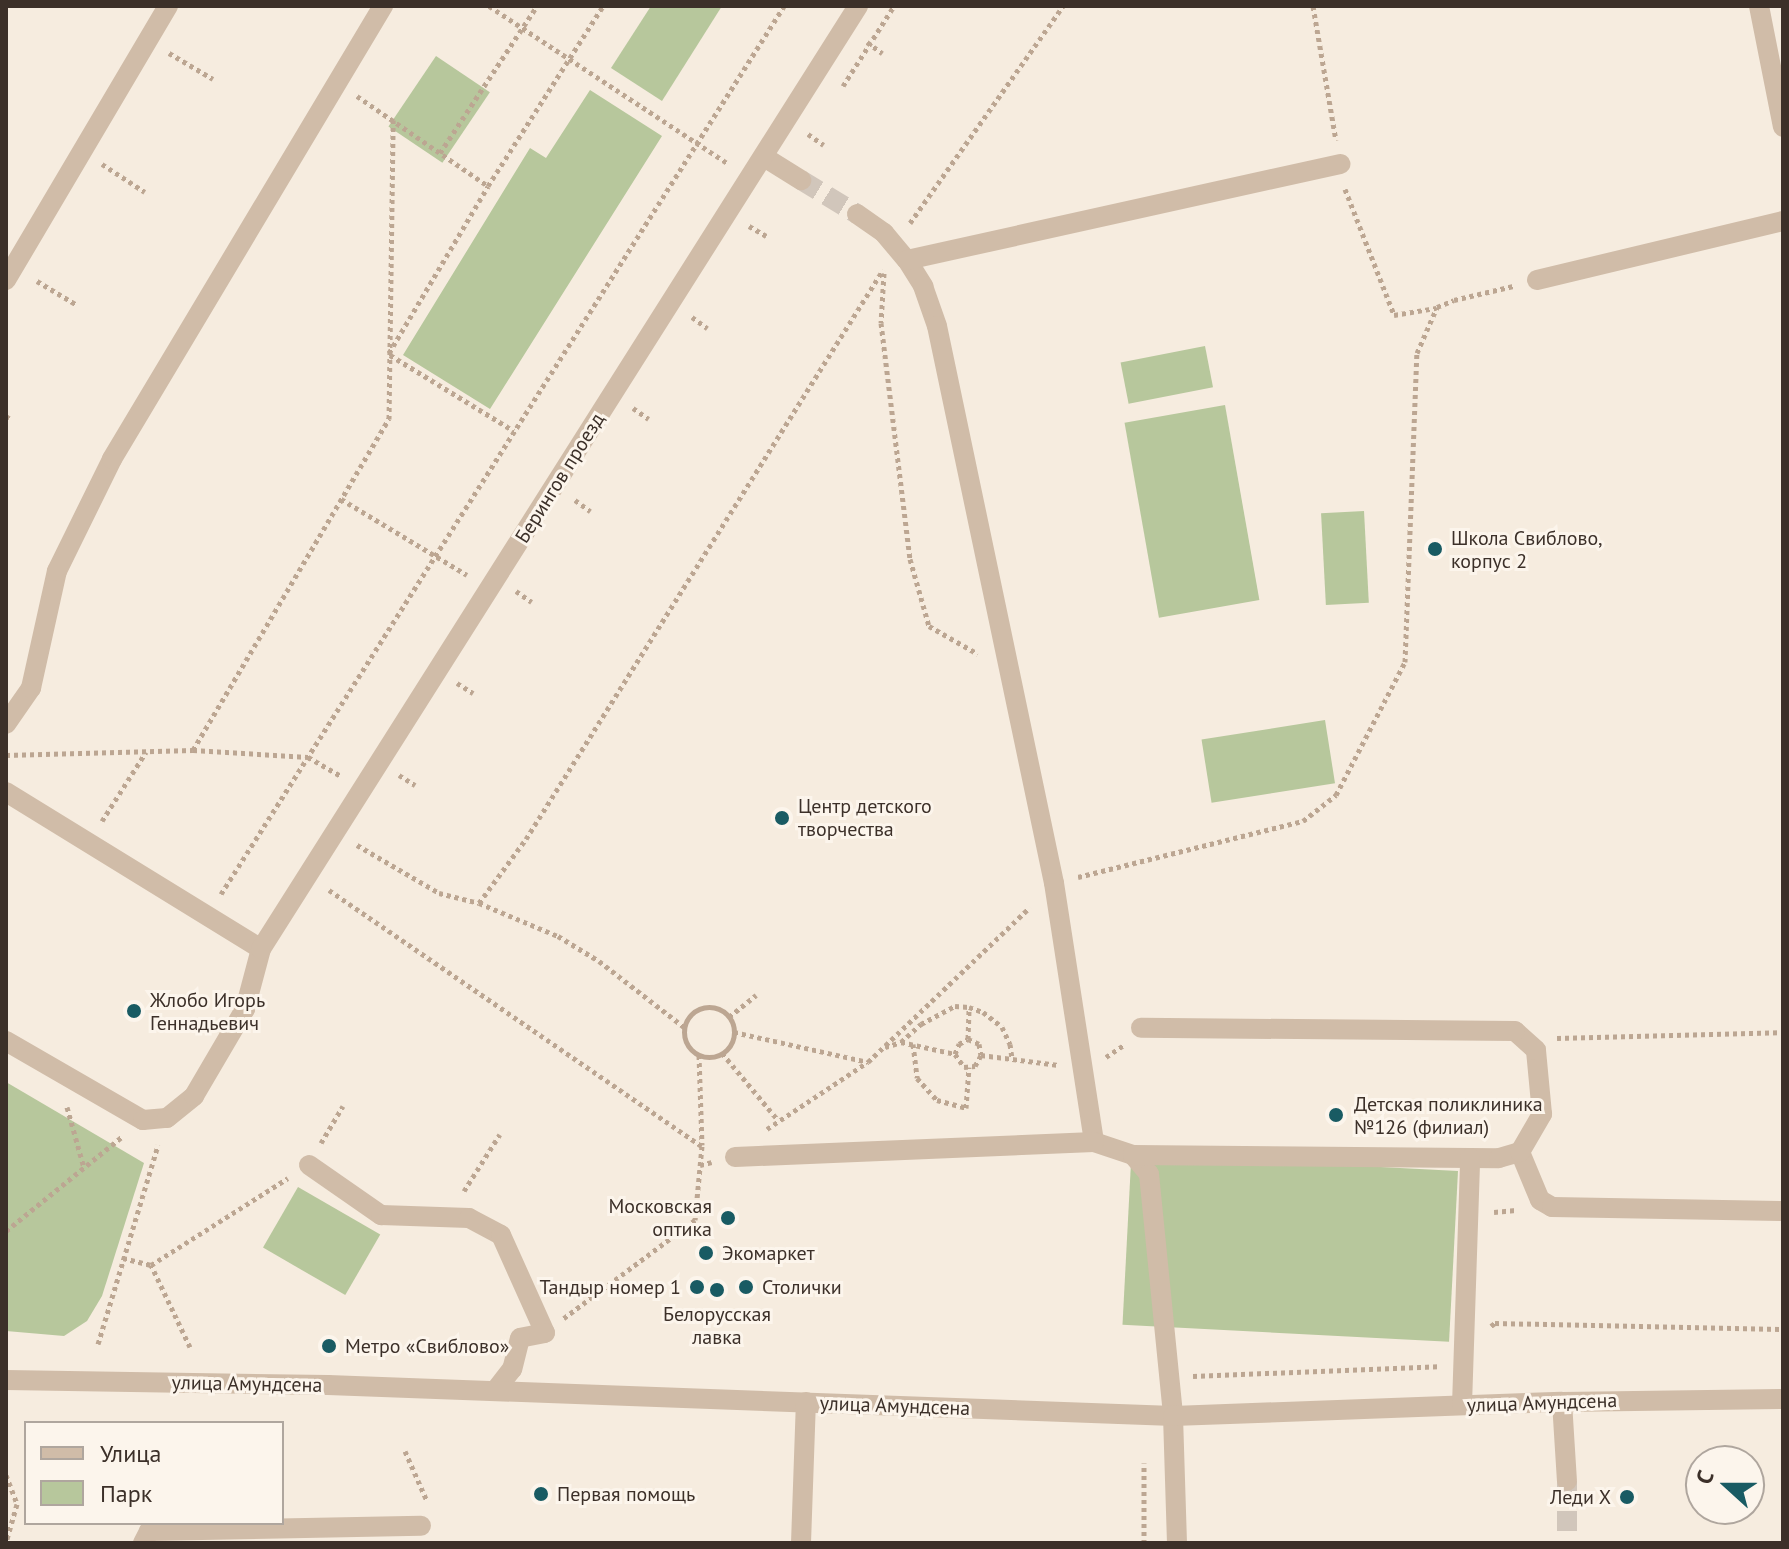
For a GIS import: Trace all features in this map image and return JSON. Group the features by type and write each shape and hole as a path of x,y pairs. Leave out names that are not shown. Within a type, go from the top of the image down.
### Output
{"street":[{"path":"10,274 168,6"},
{"path":"6,724 31,688 57,571 112,459 383,6"},
{"name":"Берингов проезд","path":"167,1118 194,1096 245,1009 261,949 858,6"},
{"path":"1759,6 1783,127"},
{"path":"764,157 801,180"},
{"path":"901,253 1340,164"},
{"path":"857,214 884,233 901,253 923,286 937,326 1054,883 1094,1142"},
{"path":"1537,280 1783,221"},
{"path":"6,792 261,949"},
{"path":"735,1157 1094,1142 1133,1155 1499,1158 1520,1152 1542,1114 1536,1050 1528,1039 1515,1031 1141,1028"},
{"path":"6,1041 143,1120 167,1118"},
{"path":"1520,1152 1540,1200 1552,1207 1783,1211"},
{"path":"1133,1155 1149,1174 1173,1416 1177,1543"},
{"path":"1462,1405 1470,1158"},
{"path":"309,1165 381,1215 469,1218 501,1235 545,1333 520,1338 512,1369 495,1391"},
{"name":"улица Амундсена","path":"6,1380 495,1391 1173,1416 1562,1402 1783,1399"},
{"path":"801,1543 806,1402"},
{"path":"1562,1402 1567,1481"},
{"path":"143,1543 149,1531 421,1526"}],"path":[{"path":"489,6 750,177"},
{"path":"440,153 537,6"},
{"path":"389,354 488,186 603,6"},
{"path":"208,915 784,6"},
{"path":"479,903 552,800 884,268 901,253 950,162 1063,6"},
{"path":"1313,6 1344,185 1394,315 1437,307 1537,280"},
{"path":"147,40 213,79"},
{"path":"368,104 488,186"},
{"path":"193,750 389,419 393,120"},
{"path":"82,152 145,192"},
{"path":"884,268 881,323 889,401 910,559 929,626 972,649 1012,683"},
{"path":"10,274 77,305"},
{"path":"735,1157 778,1120 868,1062 1054,883 1303,821 1336,795 1405,662 1417,353 1437,307"},
{"path":"389,354 514,431"},
{"path":"341,499 491,589"},
{"path":"6,755 193,750 308,757 363,790"},
{"path":"90,841 147,751"},
{"path":"336,831 439,893 479,903 558,936 599,961 684,1027"},
{"path":"308,876 702,1146"},
{"path":"729,1017 756,995"},
{"path":"884,1047 901,1042 921,1024 955,1006 969,1007 983,1012 1002,1027 1010,1044 1012,1059"},
{"path":"968,1039 969,1007"},
{"path":"545,1333 695,1220 702,1146 699,1055 687,1043 684,1027 692,1013 699,1009 715,1008 729,1017 734,1032 722,1053"},
{"path":"981,1055 1081,1068 1117,1052 1141,1028"},
{"path":"734,1032 868,1062"},
{"path":"1528,1039 1783,1032"},
{"path":"968,1039 979,1044 981,1055 975,1066 969,1067 957,1061 955,1054 959,1044 968,1039"},
{"path":"901,1042 955,1054"},
{"path":"913,1044 917,1078 937,1100 966,1108 969,1067"},
{"path":"699,1055 722,1053"},
{"path":"722,1053 778,1120"},
{"path":"57,1070 84,1168"},
{"path":"123,1258 151,1265 309,1165 343,1106"},
{"path":"98,1344 167,1118"},
{"path":"6,1231 143,1120"},
{"path":"447,1218 500,1134"},
{"path":"1468,1233 1488,1212 1552,1207"},
{"path":"151,1265 190,1347"},
{"path":"1144,1463 1144,1543"},
{"path":"6,1475 17,1504 6,1542"}],"green space":[{"path":"651,6 722,6 662,101 611,68"},
{"path":"436,56 490,92 442,163 388,126"},
{"path":"590,90 662,136 490,409 403,355 530,148 546,158"},
{"path":"1205,346 1213,387 1129,404 1121,362"},
{"path":"1225,405 1259,600 1159,618 1125,423"},
{"path":"1364,511 1369,603 1326,605 1321,513"},
{"path":"1325,720 1335,783 1212,803 1202,740"},
{"path":"6,1082 144,1163 102,1296 87,1321 64,1336 6,1331"},
{"path":"1131,1154 1458,1171 1449,1342 1122,1325"},
{"path":"298,1187 380,1234 345,1295 263,1248"}],"tunnel":[{"path":"801,180 857,214"},
{"path":"1567,1481 1567,1543"}],"place":[{"name":"Школа Свиблово, корпус 2","path":"1435,549"},
{"name":"Центр детского творчества","path":"782,818"},
{"name":"Жлобо Игорь Геннадьевич","path":"134,1011"},
{"name":"Детская поликлиника №126 (филиал)","path":"1336,1115"},
{"name":"Московская оптика","path":"728,1218"},
{"name":"Экомаркет","path":"706,1253"},
{"name":"Тандыр номер 1","path":"697,1287"},
{"name":"Столички","path":"746,1287"},
{"name":"Белорусская лавка","path":"717,1290"},
{"name":"Метро «Свиблово»","path":"329,1346"},
{"name":"Первая помощь","path":"541,1494"},
{"name":"Леди Х","path":"1627,1497"}]}
